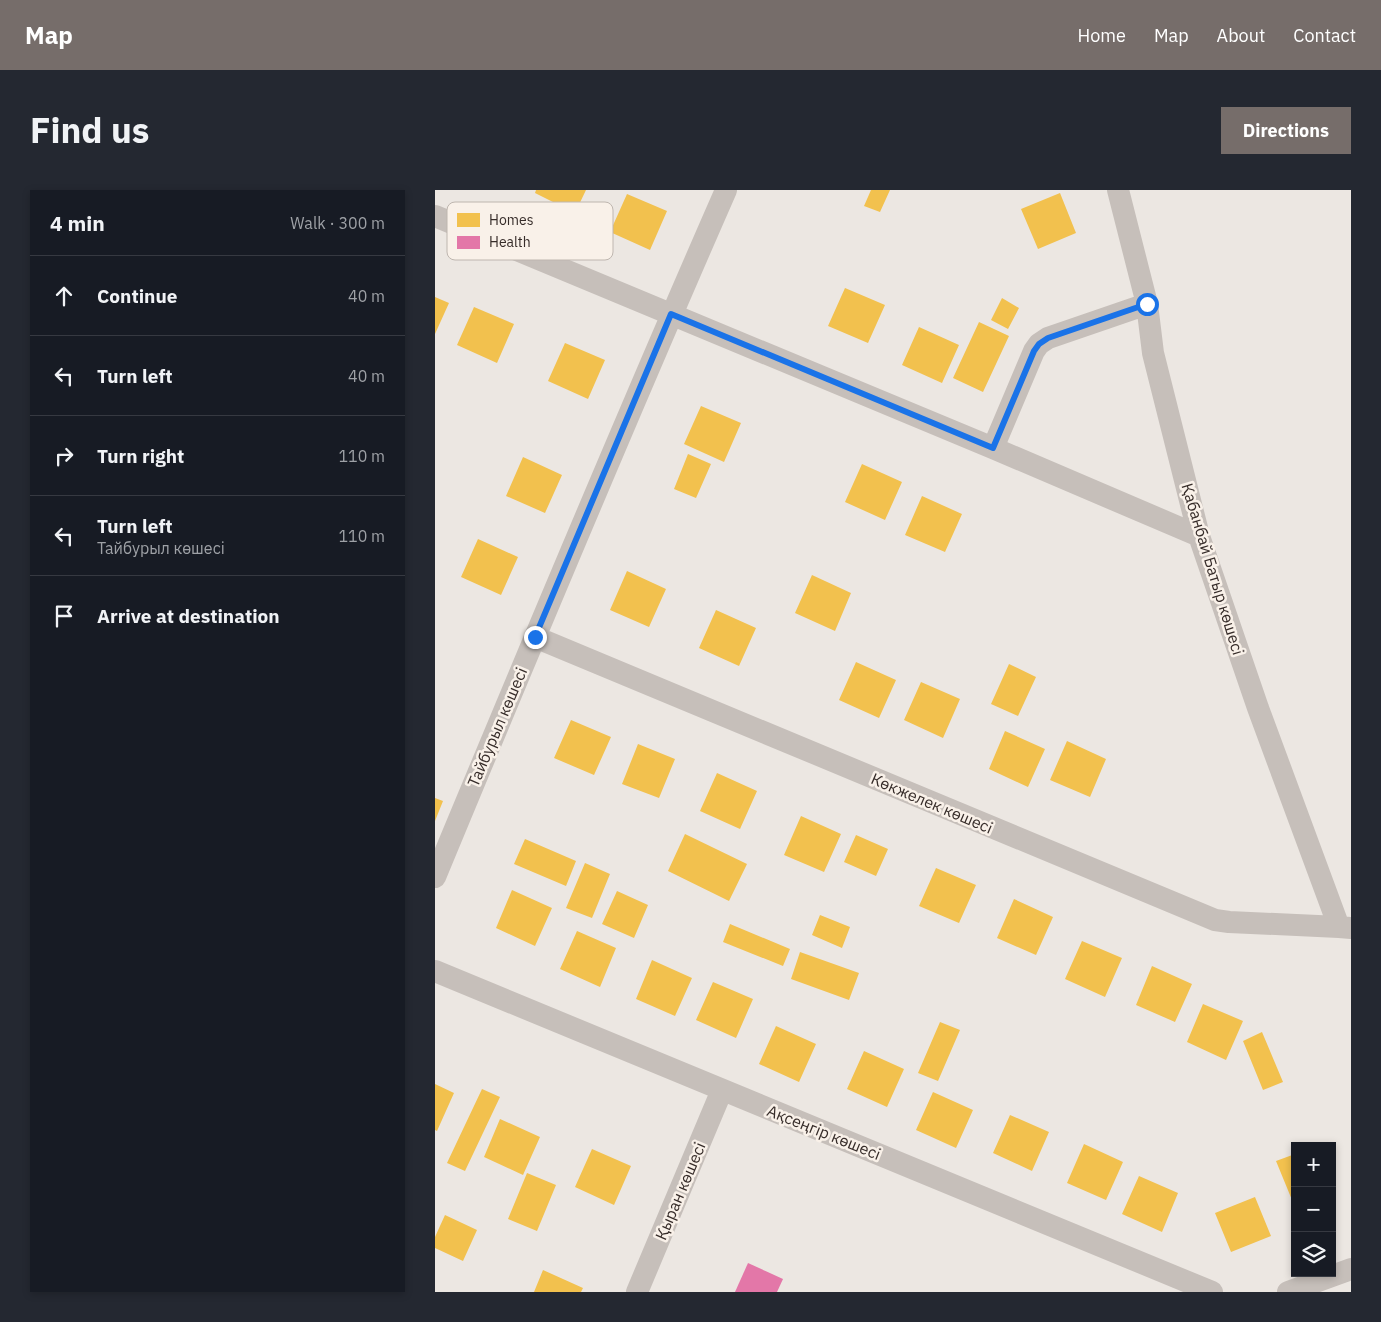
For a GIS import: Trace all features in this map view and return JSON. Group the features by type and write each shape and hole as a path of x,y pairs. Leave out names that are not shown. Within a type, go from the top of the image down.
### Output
{"street":[{"name":"Тайбурыл көшесі","path":"435,878 671,314 726,190"},
{"name":"Қабанбай Батыр көшесі","path":"1118,190 1147,304 1153,353 1199,536 1258,708 1345,927"},
{"path":"435,216 447,221"},
{"path":"541,260 1199,536"},
{"path":"993,448 1034,351 1039,344 1048,338 1147,304"},
{"name":"Көкжелек көшесі","path":"535,637 1215,920 1345,927"},
{"name":"Ақсеңгір көшесі","path":"435,971 1213,1292"},
{"name":"Қыран көшесі","path":"637,1292 722,1090"},
{"path":"1288,1292 1351,1269"}],"building: Homes":[{"path":"536,190 586,190 580,202 553,202 535,193"},
{"path":"871,190 890,190 880,212 864,206"},
{"path":"1060,193 1076,233 1038,249 1021,209"},
{"path":"627,194 667,211 650,250 613,233 613,225"},
{"path":"845,288 885,305 868,343 828,326"},
{"path":"435,297 449,303 435,334"},
{"path":"1002,298 1019,308 1008,329 991,320"},
{"path":"474,307 514,324 497,363 457,345"},
{"path":"979,322 1009,336 983,392 953,378"},
{"path":"919,327 959,345 942,383 902,365"},
{"path":"565,343 605,360 588,399 548,381"},
{"path":"701,406 741,423 724,462 684,444"},
{"path":"688,454 711,464 696,498 674,489"},
{"path":"523,457 562,475 545,513 506,496"},
{"path":"862,464 902,482 885,520 845,502"},
{"path":"922,496 962,514 945,552 905,535"},
{"path":"478,539 518,557 501,595 461,577"},
{"path":"627,571 666,589 649,627 610,610"},
{"path":"812,575 851,593 835,631 795,613"},
{"path":"716,610 756,628 739,666 699,648"},
{"path":"856,662 896,680 879,718 839,700"},
{"path":"1009,664 1036,677 1018,716 991,704"},
{"path":"921,682 960,699 943,738 904,720"},
{"path":"571,720 611,737 594,775 554,758"},
{"path":"1005,731 1045,749 1028,787 989,769"},
{"path":"1067,741 1106,759 1090,797 1050,780"},
{"path":"638,744 675,759 659,798 622,784"},
{"path":"717,773 757,791 740,829 700,811"},
{"path":"435,798 443,801 435,821"},
{"path":"801,816 841,834 824,872 784,855"},
{"path":"685,834 747,864 729,901 668,871"},
{"path":"856,835 888,849 876,876 844,862"},
{"path":"525,839 576,861 566,886 514,864"},
{"path":"585,863 610,874 592,918 566,908"},
{"path":"936,868 976,885 959,923 919,906"},
{"path":"512,890 552,908 535,946 496,928"},
{"path":"617,891 648,905 634,938 602,924"},
{"path":"1014,899 1053,917 1036,955 997,938"},
{"path":"820,915 850,927 842,948 812,935"},
{"path":"730,924 790,949 783,966 723,942"},
{"path":"577,931 616,948 600,987 560,969"},
{"path":"1082,941 1122,958 1105,997 1065,979"},
{"path":"800,952 859,973 849,1000 791,979"},
{"path":"652,960 692,978 675,1016 636,999"},
{"path":"1152,966 1192,984 1175,1022 1136,1005"},
{"path":"713,982 753,999 736,1038 696,1020"},
{"path":"1203,1004 1243,1021 1226,1060 1187,1042"},
{"path":"940,1022 960,1030 938,1081 918,1073"},
{"path":"776,1026 816,1044 799,1082 759,1064"},
{"path":"1262,1032 1283,1082 1263,1090 1243,1041"},
{"path":"864,1051 904,1069 887,1107 847,1089"},
{"path":"435,1084 454,1093 437,1131 435,1130"},
{"path":"482,1089 500,1097 465,1171 447,1163"},
{"path":"933,1092 973,1110 956,1148 916,1130"},
{"path":"1010,1115 1049,1132 1032,1171 993,1153"},
{"path":"500,1119 540,1137 523,1175 484,1157"},
{"path":"1084,1144 1123,1162 1106,1200 1067,1183"},
{"path":"592,1149 631,1166 614,1205 575,1187"},
{"path":"1291,1155 1291,1198 1276,1161"},
{"path":"527,1173 556,1185 537,1231 508,1219"},
{"path":"1139,1176 1178,1193 1162,1232 1122,1214"},
{"path":"1255,1197 1271,1236 1231,1252 1215,1213"},
{"path":"445,1215 477,1230 463,1261 435,1248 435,1237"},
{"path":"543,1270 583,1288 581,1292 534,1292"}],"building: Health":[{"path":"748,1263 783,1279 777,1292 735,1292"}],"route":[{"path":"535,637 671,314 993,448 1034,351 1039,344 1048,338 1147,304"}]}
